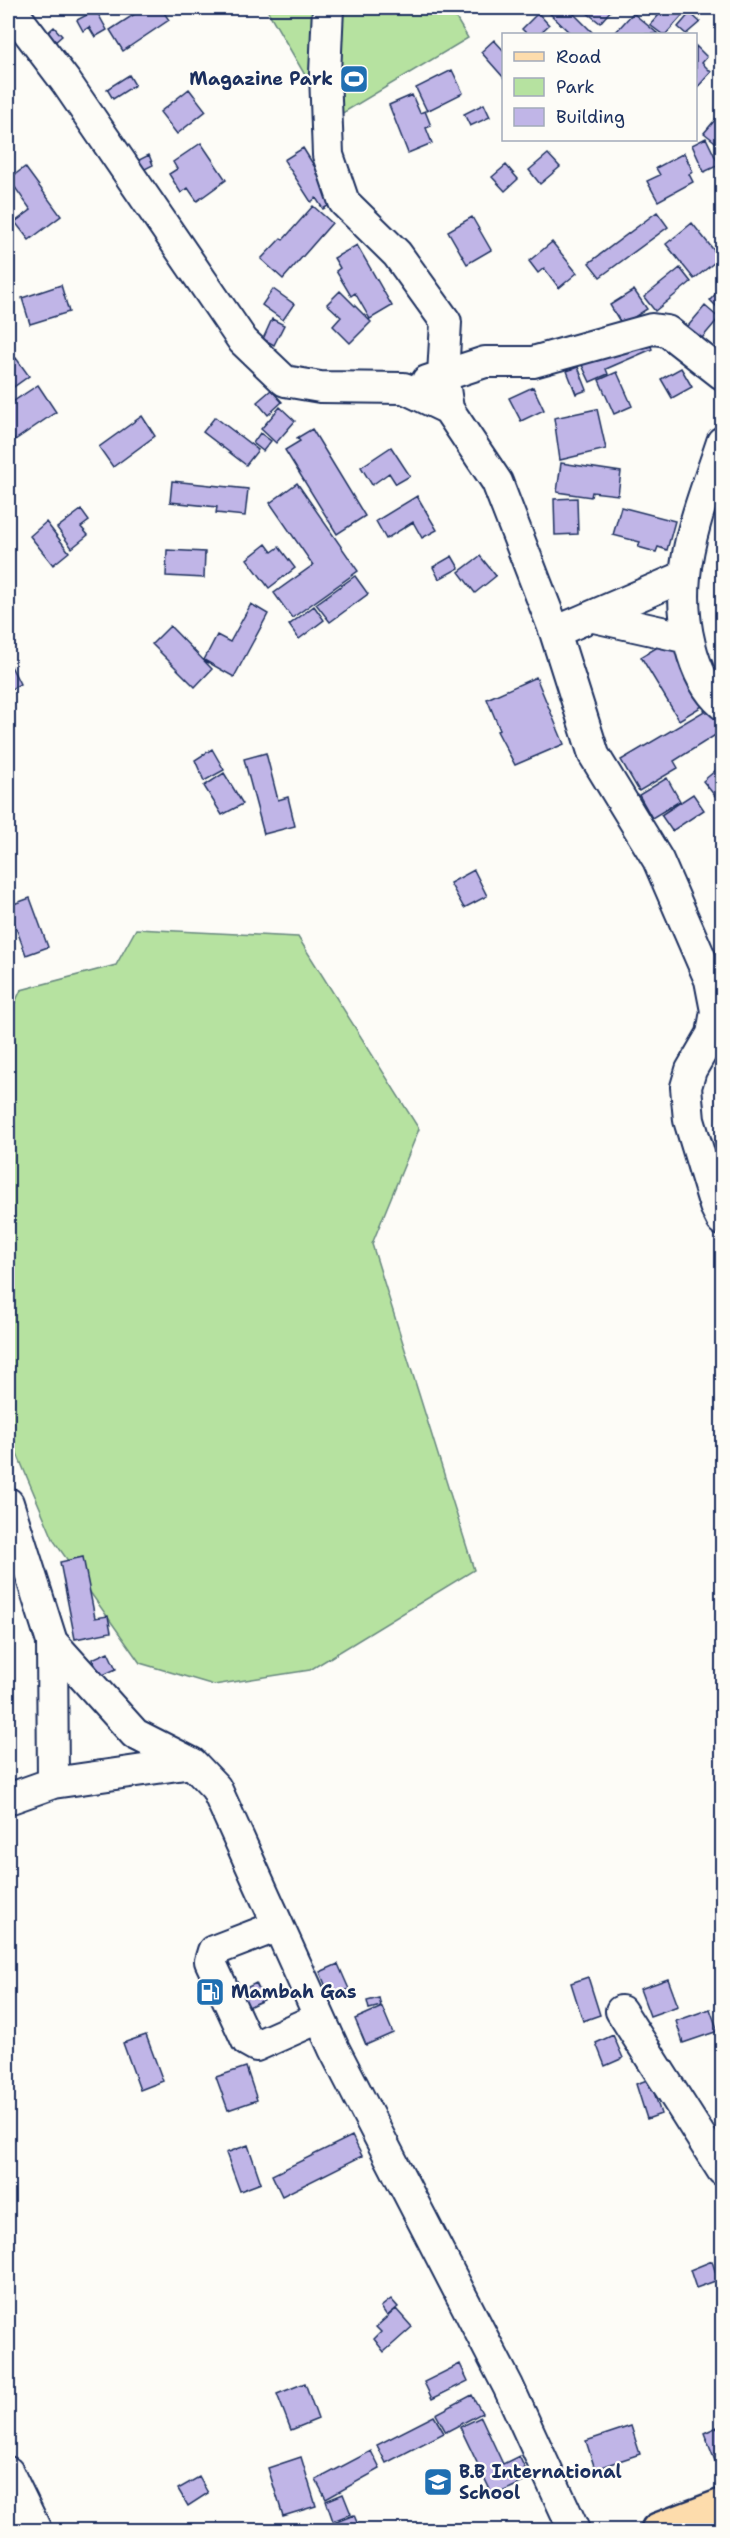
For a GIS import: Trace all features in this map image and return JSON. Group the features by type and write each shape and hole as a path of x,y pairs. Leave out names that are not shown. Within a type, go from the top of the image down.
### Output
{"main road":[{"path":"658,2530 723,2506"}],"street":[{"path":"10,8 72,92 243,341 285,381 321,387 404,388 485,362 533,362 652,329 667,330 723,374"},
{"path":"328,8 325,73 328,155 344,202 397,254 446,322 443,375 448,409 497,482 555,632 594,755 658,860 710,980 716,1011 712,1034 691,1070 686,1088 689,1120 715,1206 723,1220"},
{"path":"404,388 448,409"},
{"path":"723,442 699,512 685,576 688,638 695,664 713,696 723,704"},
{"path":"555,632 685,576"},
{"path":"594,617 688,638"},
{"path":"8,1503 52,1642 53,1783"},
{"path":"52,1642 135,1734 192,1763 216,1788 320,2018 508,2386 574,2530"},
{"path":"8,1799 53,1783 192,1763"},
{"path":"278,1926 213,1951 210,1961 247,2041 256,2046 320,2018"},
{"path":"621,2011 723,2170"},
{"path":"8,2472 36,2530"}],"green space":[{"name":"Magazine Park","path":"266,8 450,8 468,38 331,120"},
{"path":"136,929 298,937 419,1129 372,1244 474,1570 310,1670 214,1685 140,1663 54,1541 13,1444 8,1423 8,1017 21,990 116,965"}],"building":[{"path":"144,8 161,8 169,20 123,51 110,30"},
{"path":"568,8 592,32 570,33 545,9"},
{"path":"581,8 613,8 600,23"},
{"path":"665,8 689,8 667,33 661,33 650,25"},
{"path":"96,10 107,30 95,37 89,27 83,31 77,20"},
{"path":"538,13 549,25 540,33 526,33 522,29"},
{"path":"633,13 657,33 615,33"},
{"path":"690,13 700,22 687,33 678,27"},
{"path":"54,27 62,36 54,43 46,34"},
{"path":"494,40 502,49 502,76 481,52"},
{"path":"697,47 707,57 702,63 711,72 697,88"},
{"path":"452,70 463,93 427,111 416,88"},
{"path":"129,75 135,85 113,99 107,89"},
{"path":"189,89 206,111 177,134 160,112"},
{"path":"412,95 420,113 425,111 431,126 426,128 432,143 408,153 389,105"},
{"path":"484,104 490,117 470,126 464,114"},
{"path":"721,113 722,141 719,145 704,133"},
{"path":"706,138 719,165 704,172 692,145"},
{"path":"201,143 226,180 197,201 188,188 181,193 169,174 177,169 173,162"},
{"path":"303,148 336,201 323,209 316,198 311,202 284,160"},
{"path":"684,153 693,172 689,174 693,182 658,201 647,181 660,175 656,168"},
{"path":"548,154 560,167 540,184 529,170"},
{"path":"149,155 153,165 139,172 135,162"},
{"path":"506,165 518,179 505,191 492,177"},
{"path":"25,167 61,216 29,240 15,222 31,210 9,179"},
{"path":"313,206 332,223 283,279 261,259 281,238 283,240"},
{"path":"657,212 668,227 600,277 589,263"},
{"path":"472,217 491,250 467,264 448,231"},
{"path":"692,223 720,258 694,279 666,244"},
{"path":"552,242 577,273 559,288 544,268 538,273 529,261"},
{"path":"357,245 392,306 370,319 355,293 351,296 336,271 340,268 334,258"},
{"path":"680,268 691,282 655,311 644,297"},
{"path":"61,285 69,312 30,324 22,298"},
{"path":"722,287 722,312 710,300"},
{"path":"273,289 294,304 283,320 262,305"},
{"path":"634,290 647,309 622,325 610,305"},
{"path":"340,291 371,322 350,343 333,326 341,317 327,304"},
{"path":"705,306 719,318 697,344 683,332"},
{"path":"272,319 284,325 274,345 263,339"},
{"path":"647,336 652,349 606,369 608,374 590,382 582,365"},
{"path":"16,358 29,376 8,391 8,365"},
{"path":"578,367 587,390 576,394 567,371"},
{"path":"681,368 692,387 672,398 661,379"},
{"path":"617,372 632,406 614,414 599,380"},
{"path":"38,385 56,412 15,440 8,428 8,405"},
{"path":"533,387 544,410 521,421 509,398"},
{"path":"271,390 282,402 268,415 257,402"},
{"path":"280,407 295,421 276,443 261,429"},
{"path":"597,409 606,449 560,460 554,418"},
{"path":"142,416 155,436 113,467 99,447"},
{"path":"215,417 258,450 246,465 203,432"},
{"path":"312,429 365,516 337,534 285,450 300,441 297,438"},
{"path":"260,433 271,441 263,451 253,443"},
{"path":"391,447 410,476 396,484 389,473 372,485 361,467"},
{"path":"561,463 621,472 618,495 592,492 591,497 557,492"},
{"path":"172,481 248,489 245,516 216,513 217,507 170,502"},
{"path":"297,483 358,571 292,618 274,593 313,565 270,503"},
{"path":"417,496 437,530 422,538 413,522 386,539 376,521"},
{"path":"577,498 578,534 555,535 554,499"},
{"path":"621,507 675,521 667,550 658,547 656,552 638,547 640,542 613,535"},
{"path":"81,510 89,521 81,527 88,535 72,548 57,528"},
{"path":"46,522 69,552 53,565 30,536"},
{"path":"266,544 272,552 279,547 295,568 269,588 247,559"},
{"path":"167,550 205,552 204,578 166,576"},
{"path":"452,556 459,568 439,579 433,567"},
{"path":"480,556 496,576 475,593 459,572"},
{"path":"355,576 368,594 330,622 316,604"},
{"path":"251,604 268,614 234,677 204,660 217,635 230,642"},
{"path":"314,606 324,620 299,639 289,625"},
{"path":"170,626 212,669 195,687 152,644"},
{"path":"671,639 709,702 679,720 641,657"},
{"path":"8,660 20,684 8,691"},
{"path":"536,677 564,744 515,765 497,731 500,730 487,699"},
{"path":"711,707 722,731 674,761 678,768 639,791 621,760"},
{"path":"212,749 224,770 204,781 195,760"},
{"path":"266,753 278,800 288,797 295,826 264,834 244,759"},
{"path":"722,765 722,790 715,796 703,781"},
{"path":"224,773 243,804 222,815 204,786"},
{"path":"667,778 680,801 652,818 639,795"},
{"path":"693,794 704,810 672,831 661,815"},
{"path":"474,870 487,896 464,908 450,883"},
{"path":"30,898 48,947 26,955 8,906"},
{"path":"83,1557 95,1618 108,1616 111,1632 75,1639 60,1562"},
{"path":"108,1652 116,1669 101,1676 92,1659"},
{"path":"338,1964 349,1989 330,1997 320,1972"},
{"path":"588,1977 600,2015 583,2021 571,1983"},
{"path":"668,1979 678,2006 650,2016 640,1989"},
{"path":"256,1983 264,2000 244,2009 236,1993"},
{"path":"379,1998 381,2006 369,2009 367,2001"},
{"path":"382,2007 393,2033 366,2045 355,2019"},
{"path":"710,2009 718,2031 683,2043 676,2021"},
{"path":"146,2035 163,2081 140,2090 123,2043"},
{"path":"613,2035 623,2058 605,2066 596,2043"},
{"path":"246,2067 257,2100 228,2110 216,2077"},
{"path":"650,2079 661,2114 647,2119 636,2084"},
{"path":"352,2136 362,2156 282,2196 272,2175"},
{"path":"248,2145 261,2183 240,2191 226,2153"},
{"path":"712,2261 718,2280 696,2288 690,2270"},
{"path":"391,2299 398,2307 387,2316 381,2307"},
{"path":"396,2309 412,2327 384,2352 374,2339 381,2332 376,2327"},
{"path":"460,2364 468,2381 432,2399 424,2382"},
{"path":"305,2383 318,2419 291,2430 277,2394"},
{"path":"472,2395 482,2413 446,2432 436,2414"},
{"path":"434,2416 444,2433 386,2463 377,2445"},
{"path":"481,2417 503,2464 519,2456 530,2479 493,2496 460,2427"},
{"path":"722,2425 722,2469 719,2471 704,2433"},
{"path":"631,2426 640,2454 595,2469 586,2441"},
{"path":"371,2451 380,2469 326,2499 316,2480"},
{"path":"301,2457 316,2506 283,2516 268,2468"},
{"path":"199,2477 208,2493 188,2506 178,2489"},
{"path":"343,2494 351,2514 333,2521 326,2501"},
{"path":"354,2515 360,2530 337,2530 334,2523"}],"place":[{"name":"Magazine Park","path":"354,79"},
{"name":"Mambah Gas","path":"210,1992"},
{"name":"B.B International School","path":"438,2482"}]}
